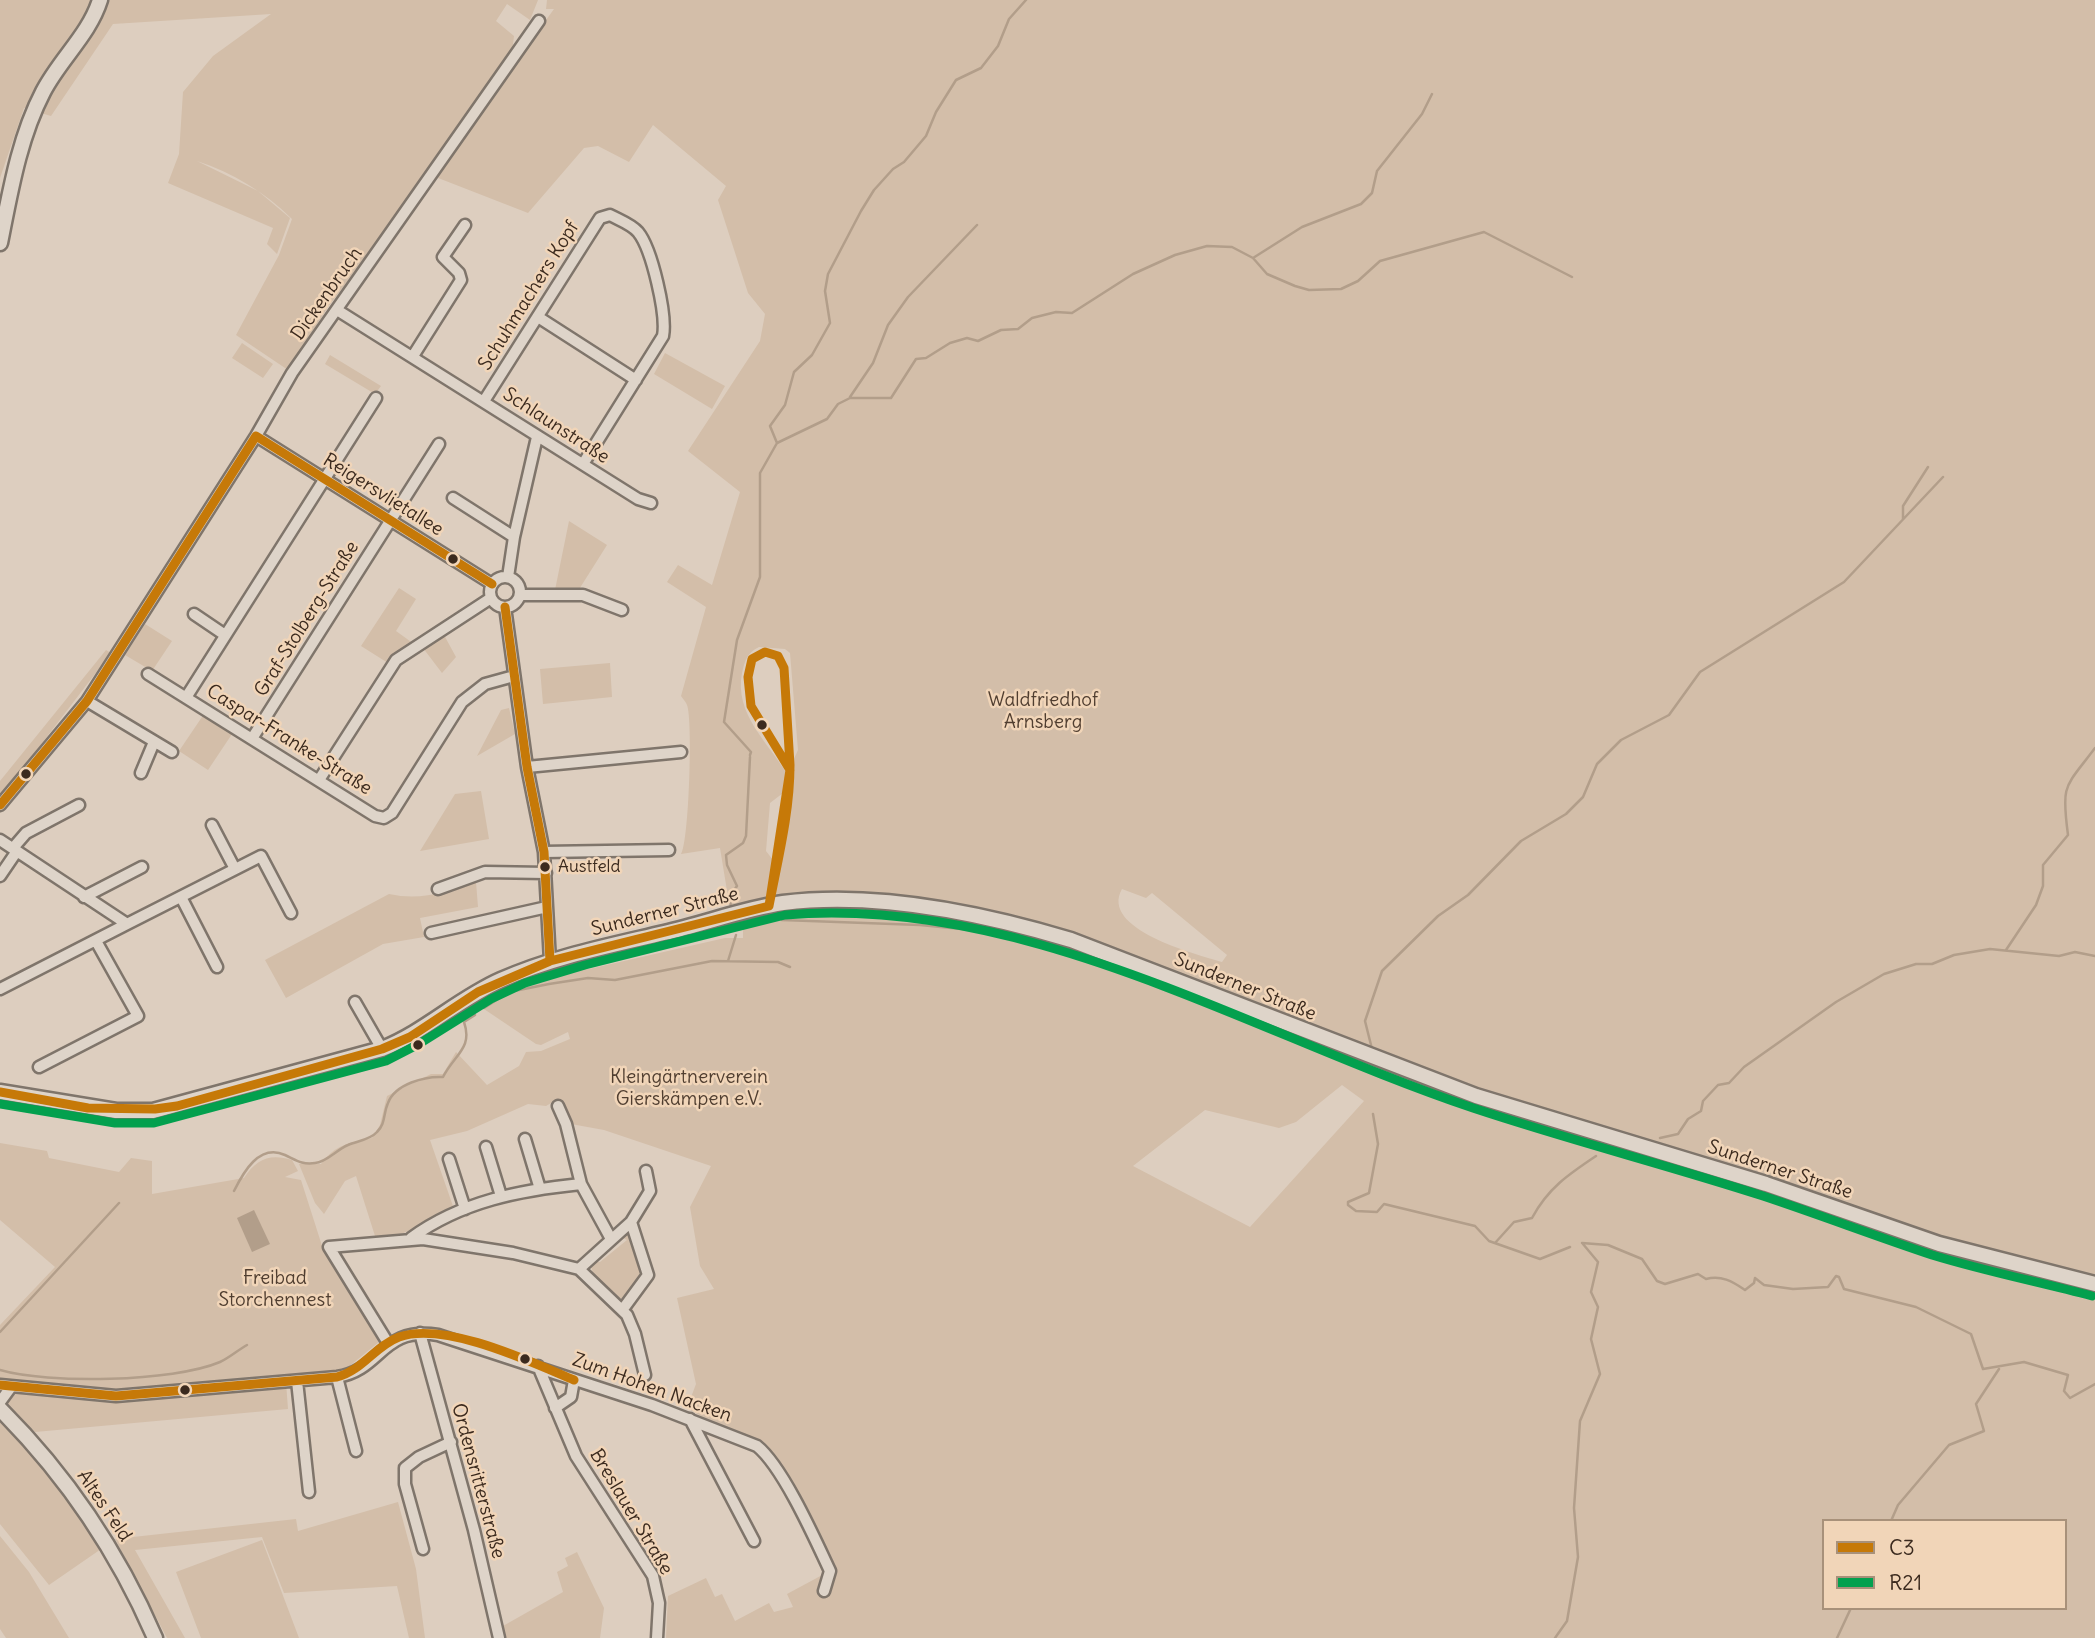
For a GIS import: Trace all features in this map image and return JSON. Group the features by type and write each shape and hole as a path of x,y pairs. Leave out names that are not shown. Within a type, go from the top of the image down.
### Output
{"main road":[{"path":"0,243 16,164 43,91 94,19 100,0"},
{"name":"Sunderner Straße","path":"0,1092 116,1111 153,1111 382,1049 410,1037 478,992 550,961 784,903 855,902 904,905 1009,923 1104,952 1362,1055 1476,1096 1766,1184 1939,1244 2095,1284"},
{"name":"Altes Feld","path":"0,1409 47,1459 109,1547 155,1638"}],"street":[{"name":"Dickenbruch","path":"0,805 87,701 256,436 292,373 539,21"},
{"name":"Schuhmachers Kopf","path":"484,401 600,218 610,215 633,228 645,244 666,324 661,342 583,464"},
{"path":"413,356 461,280 460,274 443,257 465,225"},
{"name":"Schlaunstraße","path":"337,310 537,437 638,499 651,503"},
{"path":"537,317 636,380"},
{"path":"187,696 376,398"},
{"name":"Reigersvlietallee","path":"256,436 492,584"},
{"path":"508,577 514,537 537,437"},
{"name":"Graf-Stolberg-Straße","path":"253,737 439,444"},
{"path":"453,498 514,537"},
{"path":"491,598 492,584 501,577 508,577 519,586 520,595 514,604 505,607"},
{"path":"520,595 583,595 622,610"},
{"path":"491,598 505,607 527,767 544,852 550,961"},
{"path":"319,780 396,660 491,598"},
{"path":"194,614 225,635"},
{"name":"Caspar-Franke-Straße","path":"148,674 253,737 375,816 388,817 462,702 485,684 514,676"},
{"path":"87,701 172,752"},
{"path":"141,773 154,742"},
{"path":"527,767 681,752"},
{"path":"0,876 26,833 79,805"},
{"path":"212,825 234,869"},
{"path":"0,840 127,924"},
{"path":"544,852 669,850"},
{"path":"0,989 261,856 291,913"},
{"path":"84,897 142,867"},
{"path":"438,889 485,872 546,873"},
{"path":"181,897 217,967"},
{"path":"431,933 547,907"},
{"path":"39,1067 138,1017 96,941"},
{"path":"355,1002 382,1049"},
{"path":"558,1106 566,1124 581,1184 611,1239"},
{"path":"525,1139 540,1188"},
{"path":"486,1147 501,1196"},
{"path":"449,1159 465,1209"},
{"path":"579,1269 631,1222 650,1191 646,1171"},
{"path":"411,1238 465,1209 501,1196 540,1188 581,1184"},
{"path":"622,1309 648,1275 631,1222"},
{"path":"388,1343 329,1247 411,1238 513,1253 579,1269 622,1309 635,1334 645,1375"},
{"name":"Ordensritterstraße","path":"420,1333 451,1442 499,1638"},
{"name":"Zum Hohen Nacken","path":"0,1402 5,1386 116,1396 337,1377 362,1367 388,1343 405,1335 438,1335 538,1366 752,1443 767,1455 830,1571 824,1591"},
{"name":"Breslauer Straße","path":"538,1366 576,1456 653,1576 659,1603 657,1638"},
{"path":"337,1377 356,1451"},
{"path":"555,1408 571,1397 574,1380"},
{"path":"297,1381 309,1492"},
{"path":"690,1419 754,1541"},
{"path":"423,1549 405,1484 405,1468 419,1457 451,1442"}],"green space":[{"path":"0,0 538,0 530,20 507,4 496,21 514,36 512,52 394,220 328,307 288,370 236,335 279,255 292,219 271,200 248,184 197,161 258,191 290,218 277,254 267,244 273,228 168,183 179,154 183,92 213,56 271,14 113,24 51,116 24,108 0,178"},
{"path":"547,0 2095,0 2095,1638 666,1638 668,1596 706,1578 715,1597 722,1594 735,1621 769,1603 774,1612 793,1607 787,1594 826,1573 761,1451 687,1408 696,1384 677,1298 714,1289 700,1266 690,1207 711,1166 604,1130 571,1124 558,1099 546,1106 528,1104 467,1131 430,1140 455,1212 401,1234 375,1236 356,1176 345,1181 324,1214 315,1203 299,1164 321,1164 337,1148 372,1138 380,1125 387,1096 431,1074 443,1074 456,1052 487,1085 519,1066 526,1052 541,1051 570,1039 568,1032 541,1045 536,1044 481,1007 481,997 553,969 589,969 725,938 743,938 743,922 729,903 720,848 681,854 686,828 690,756 689,715 681,696 706,607 667,582 678,565 712,585 740,492 688,451 760,341 765,314 748,293 718,200 726,186 653,125 629,162 598,146 584,148 528,213 433,176 554,9 546,9","holes":["759,647 785,649 790,653 798,750 787,774 754,727 743,702 741,688 744,664 747,657","787,790 774,860 773,860 766,851 770,803","1122,889 1146,898 1152,893 1227,955 1222,962 1172,946 1136,928 1124,916 1119,903","1342,1085 1364,1101 1250,1227 1133,1166 1205,1110 1279,1128 1296,1122"]},
{"path":"242,343 273,364 263,378 232,358"},
{"path":"665,353 725,386 712,409 654,374"},
{"path":"330,355 381,386 375,394 325,364"},
{"path":"569,521 607,545 578,591 555,590"},
{"path":"399,588 416,599 396,631 414,644 388,663 361,646"},
{"path":"145,624 172,641 152,671 125,655"},
{"path":"444,635 456,657 442,673 423,648"},
{"path":"106,650 111,653 0,798 0,781"},
{"path":"610,663 612,697 543,704 540,669"},
{"path":"509,708 515,734 477,756 501,710"},
{"path":"204,714 234,731 208,770 179,751"},
{"path":"481,791 489,839 420,851 455,794"},
{"path":"476,882 478,907 420,918 424,937 383,944 286,998 265,960 389,894 423,896"},
{"name":"Freibad Storchennest","path":"0,1143 47,1151 49,1158 119,1172 131,1158 152,1161 152,1194 244,1178 253,1166 264,1159 277,1157 292,1160 298,1171 285,1177 301,1180 324,1252 379,1342 341,1373 286,1382 288,1409 35,1432 0,1398 0,1325 55,1267 0,1220"},
{"path":"630,1230 645,1274 623,1299 603,1286 591,1266 592,1261 600,1262 627,1240 620,1236"},
{"path":"0,1417 48,1466 104,1547 49,1585 0,1524"},
{"path":"398,1502 416,1569 425,1638 409,1638 397,1586 284,1593 262,1537 135,1550 185,1638 167,1638 115,1539 296,1519 298,1531"},
{"path":"0,1536 29,1572 69,1638 6,1638 0,1629"},
{"path":"262,1540 299,1638 201,1638 176,1572"},
{"path":"577,1552 604,1608 600,1638 505,1638 503,1626 563,1592 557,1572 568,1566 565,1558"}],"shaded area":[{"path":"254,1210 270,1244 252,1252 237,1218"}],"waterway":[{"path":"777,443 770,426 785,405 794,372 812,355 830,323 825,291 828,274 861,211 874,190 893,169 904,162 926,136 936,112 956,80 981,68 998,46 1009,19 1026,0"},
{"path":"1253,258 1302,227 1361,204 1372,193 1377,171 1422,114 1432,94"},
{"path":"850,397 873,363 888,325 908,297 977,225"},
{"path":"750,755 751,752 724,722 737,640 760,577 760,473 777,443 827,419 838,404 850,398 891,398 916,359 926,358 950,343 967,338 978,341 1001,330 1018,329 1032,318 1056,312 1072,313 1133,274 1175,255 1207,246 1232,247 1253,258 1267,274 1295,286 1309,290 1341,289 1358,281 1380,261 1484,232 1572,277"},
{"path":"1903,519 1903,506 1928,467"},
{"path":"1372,1049 1365,1021 1382,971 1438,916 1468,895 1521,841 1566,814 1583,797 1597,764 1621,740 1669,715 1700,672 1844,582 1943,477"},
{"path":"2006,950 2036,905 2043,886 2043,865 2068,835 2065,805 2068,787 2095,748"},
{"path":"731,911 730,896 737,886 727,865 726,855 743,843 746,836 750,757"},
{"path":"782,920 920,925 1013,934 1116,965"},
{"path":"728,961 736,935"},
{"path":"1660,1138 1678,1134 1688,1119 1701,1111 1703,1101 1718,1085 1729,1083 1744,1067 1836,1002 1884,974 1916,964 1932,964 1954,955 1990,949 2059,956 2075,952 2095,956"},
{"path":"484,1008 509,992 588,978 615,980 712,961 778,962 790,967"},
{"path":"234,1191 253,1162 267,1153 276,1152 303,1163 315,1163 348,1145 374,1135 380,1129 388,1103 397,1091 411,1082 443,1077 464,1045 464,1022 475,1015"},
{"path":"1373,1114 1378,1144 1369,1193 1348,1202 1356,1211 1377,1212 1384,1204 1475,1226 1489,1241 1540,1259 1570,1247"},
{"path":"1495,1243 1514,1222 1532,1218 1552,1190 1596,1156"},
{"path":"0,1332 119,1203"},
{"path":"1582,1243 1608,1245 1642,1259 1657,1281 1665,1284 1698,1274 1706,1279 1726,1280 1745,1290 1754,1283 1755,1278 1764,1285 1793,1289 1828,1287 1836,1276 1844,1289 1916,1307 1971,1334 1983,1369 2024,1362 2068,1375 2064,1391 2070,1398 2095,1384"},
{"path":"1555,1638 1567,1621 1578,1557 1574,1508 1580,1421 1600,1374 1591,1339 1598,1307 1591,1292 1598,1262 1583,1244"},
{"path":"0,1370 78,1379 172,1374 220,1362 247,1345"},
{"path":"1892,1519 1898,1505 1949,1445 1984,1431 1976,1404 1999,1369"},
{"path":"1837,1638 1850,1610"}],"transit line":[{"name":"C3","path":"256,436 492,584"},
{"name":"C3","path":"0,805 87,701 256,436"},
{"name":"C3","path":"505,607 527,767 544,852 550,961"},
{"name":"C3","path":"765,652 752,659 748,677 751,706 790,770 769,906 786,818 789,783 790,765 784,668 778,656 765,652"},
{"name":"C3","path":"0,1092 88,1108 155,1109 177,1106 382,1049 410,1037 478,992 550,961 769,906"},
{"name":"R21","path":"0,1104 115,1123 154,1123 386,1061 419,1044 491,999 525,983 585,965 785,915 875,914 963,926 1050,948 1136,976 1473,1108 1763,1196 1932,1255 2092,1296"},
{"name":"C3","path":"0,1385 116,1396 337,1377 354,1369 391,1341 418,1334 440,1334 488,1346 574,1380"}],"place":[{"name":"Austfeld","path":"545,867"}],"park label":[{"name":"Waldfriedhof Arnsberg","path":"1043,712"},
{"name":"Kleingärtnerverein Gierskämpen e.V.","path":"689,1089"}]}
